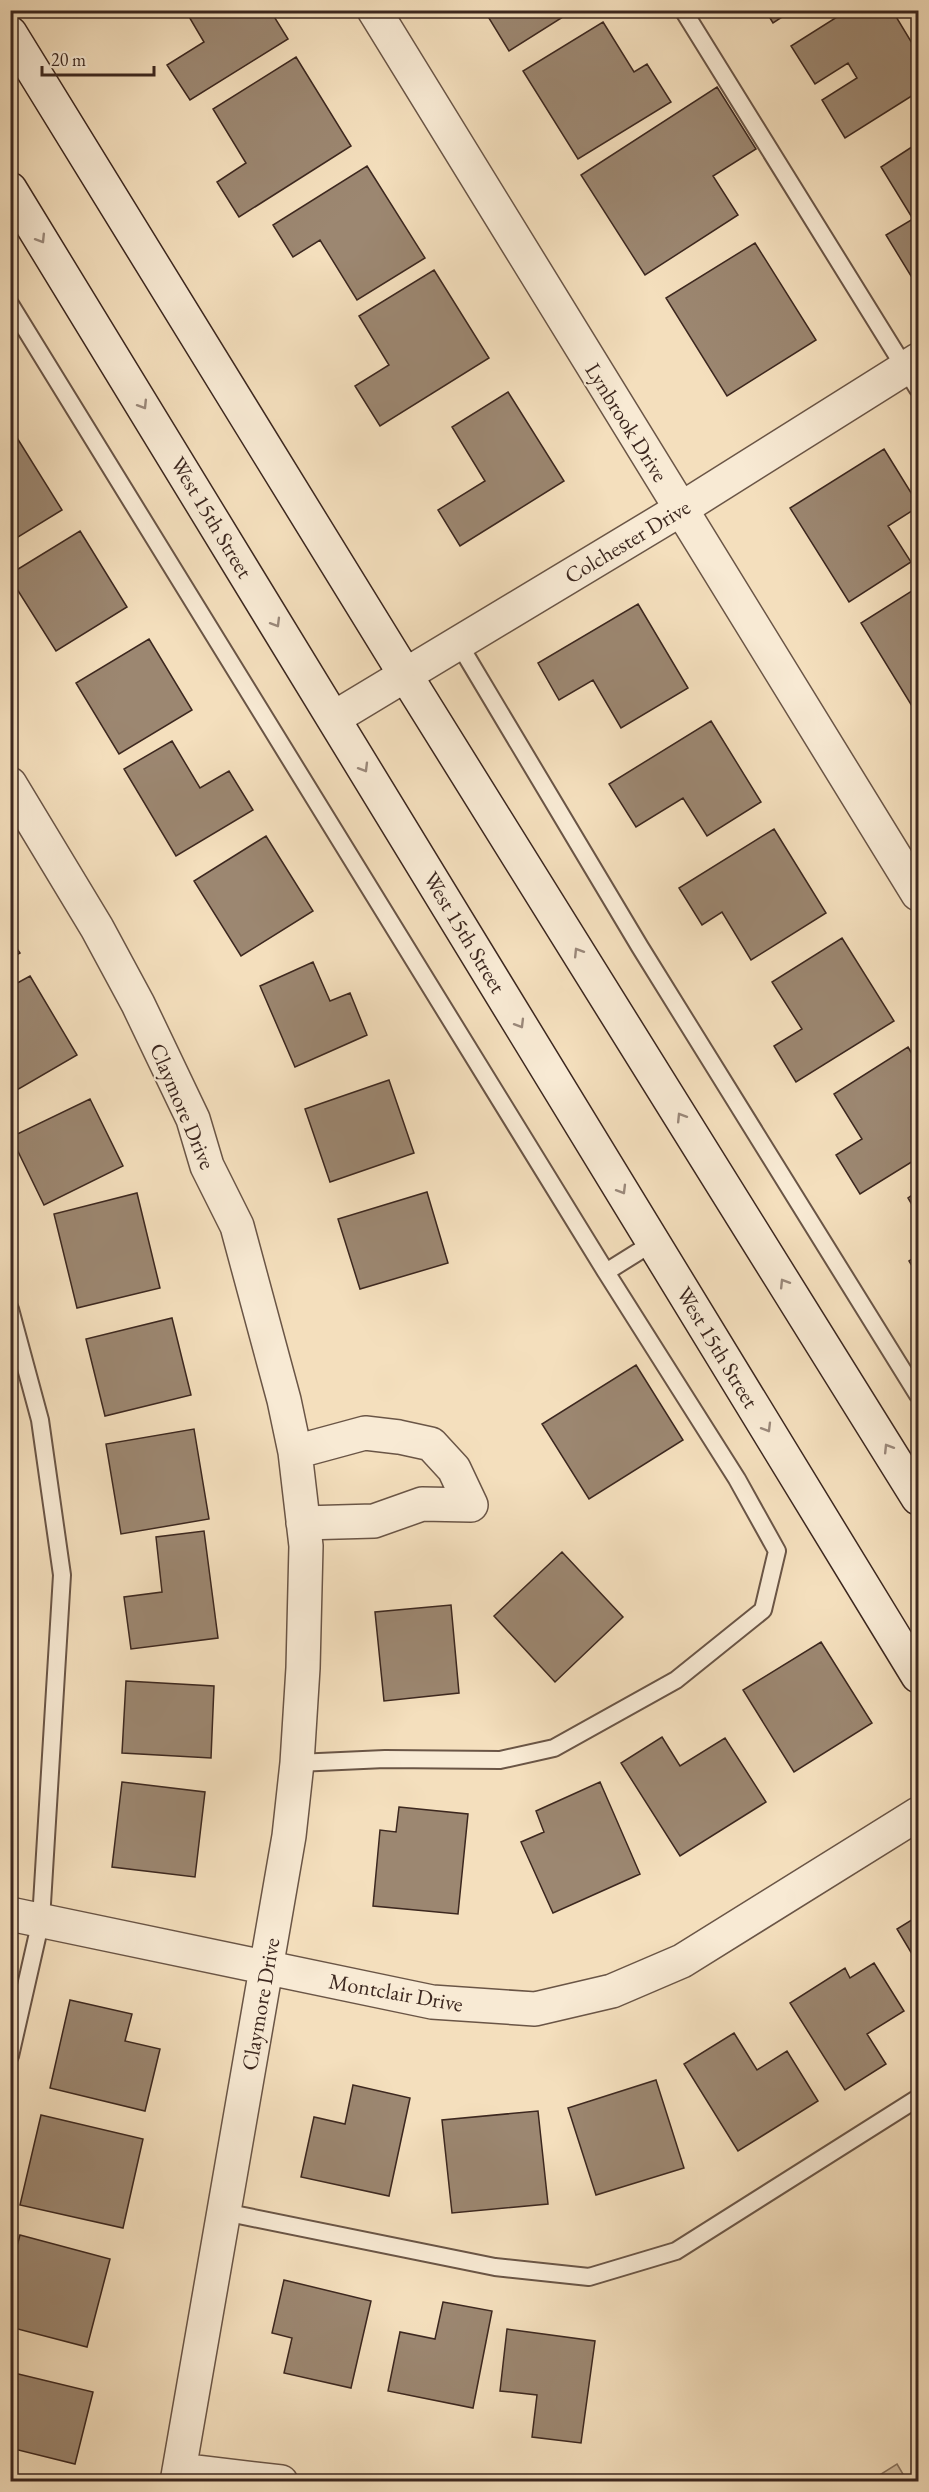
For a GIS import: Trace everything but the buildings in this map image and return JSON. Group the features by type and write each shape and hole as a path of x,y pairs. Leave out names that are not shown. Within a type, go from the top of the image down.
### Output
{"street":[{"name":"Lynbrook Drive","path":"374,10 918,894"},
{"path":"10,33 406,676 918,1498"},
{"name":"West 15th Street","path":"10,189 918,1676"},
{"name":"Colchester Drive","path":"334,718 914,372"},
{"name":"Claymore Drive","path":"10,784 97,928 138,1004 194,1119 207,1166 237,1226 295,1452 306,1546 304,1646 297,1763 288,1836 178,2476"},
{"path":"295,1452 365,1432 431,1444 454,1469 471,1505 422,1504 374,1521 303,1523"},
{"name":"Montclair Drive","path":"26,1917 432,2002 535,2009 612,1991 682,1961 918,1814"},
{"path":"178,2476 281,2481"}],"lane":[{"path":"683,10 914,372"},
{"path":"10,304 606,1272 737,1479 777,1551 764,1610 676,1680 554,1748 500,1760 385,1759 297,1763"},
{"path":"459,644 640,947 918,1395"},
{"path":"606,1272 654,1242"},
{"path":"10,1309 40,1420 62,1575 10,2056"},
{"path":"224,2212 495,2267 589,2277 676,2251 918,2098"}],"shaded area":[{"path":"897,2464 907,2481 870,2481"}]}
